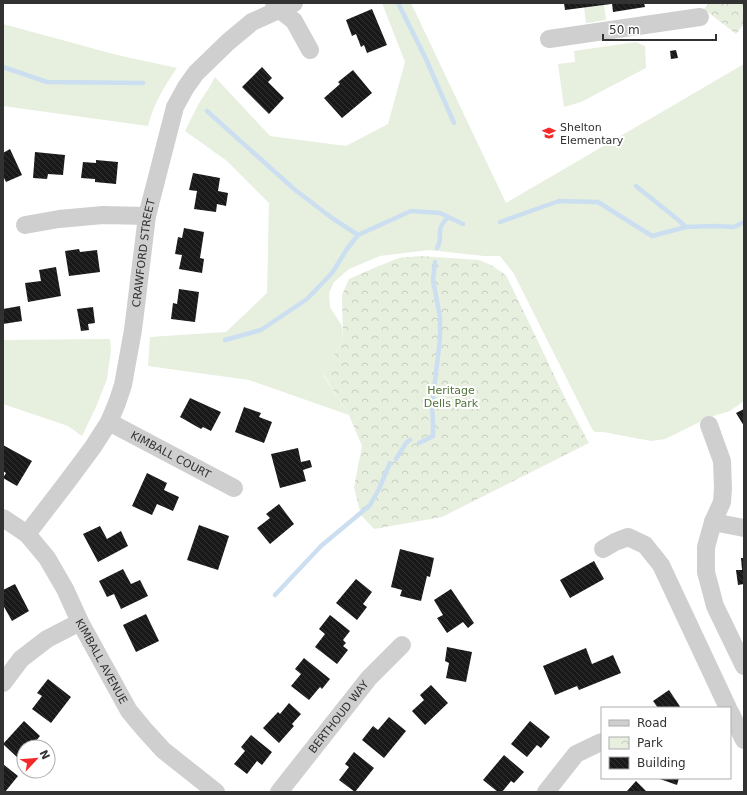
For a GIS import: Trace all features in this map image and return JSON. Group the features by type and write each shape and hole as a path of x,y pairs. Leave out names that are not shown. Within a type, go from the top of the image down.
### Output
{"street":[{"path":"283,5 294,21 310,50"},
{"name":"CRAWFORD STREET","path":"27,534 93,447 109,422 117,403 126,372 133,330 147,216 176,107 186,87 196,73 228,42 252,22 283,5"},
{"path":"549,39 700,18"},
{"path":"25,225 59,219 103,215 147,216"},
{"name":"KIMBALL COURT","path":"109,422 234,488"},
{"path":"709,425 722,461 722,502 713,522 706,547 706,572 715,606 744,666"},
{"name":"KIMBALL AVENUE","path":"3,518 27,534 47,558 129,712 163,750 216,792"},
{"path":"713,522 744,528"},
{"path":"603,549 628,537 645,545 661,565 728,707"},
{"path":"3,683 21,659 47,639 80,622"},
{"name":"BERTHOUD WAY","path":"280,792 369,678 402,645"},
{"path":"731,714 744,740"},
{"path":"546,792 576,754 601,742"}],"green space":[{"path":"382,3 411,3 506,203 744,64 744,401 730,411 710,417 665,439 651,441 603,432 595,432 592,429 514,274 500,256 484,256 429,250 380,256 349,269 334,282 329,293 330,307 342,326 343,340 323,375 349,415 249,380 148,366 150,337 226,332 267,293 269,203 227,161 185,131 199,103 215,77 270,136 346,146 388,124 405,62"},
{"path":"709,3 744,3 744,24 736,34 704,9"},
{"path":"604,5 606,20 586,23 584,7"},
{"path":"3,24 117,55 177,68 168,81 153,110 148,126 3,106"},
{"path":"636,42 645,46 646,68 581,102 564,107 558,64 575,62 574,51"},
{"name":"Heritage Dells Park","path":"420,256 479,260 491,265 506,275 566,400 589,443 442,517 374,529 361,515 354,487 362,446 349,415 323,374 343,340 342,295 349,279 399,258"},
{"path":"110,339 111,350 107,379 82,436 68,426 3,404 3,340"}],"building":[{"path":"564,3 611,3 611,4 565,10"},
{"path":"612,3 644,3 645,7 613,12"},
{"path":"372,9 387,45 367,53 364,45 361,47 356,34 352,36 346,20"},
{"path":"676,50 678,58 671,59 670,51"},
{"path":"262,67 272,78 268,82 284,98 269,114 242,87"},
{"path":"353,70 372,93 342,118 324,98 340,84 338,82"},
{"path":"10,149 22,175 6,182 3,176 3,153"},
{"path":"35,152 65,155 63,175 48,174 47,179 33,178"},
{"path":"96,160 118,162 116,184 95,182 95,179 81,178 83,162 96,163"},
{"path":"193,173 220,178 218,191 228,193 226,206 217,204 216,212 194,209 197,191 189,190"},
{"path":"184,228 204,232 200,258 204,259 202,273 179,269 182,255 175,254 178,237 182,238"},
{"path":"79,249 80,252 97,250 100,272 69,276 65,251"},
{"path":"56,267 61,296 28,302 25,283 41,281 39,270"},
{"path":"179,289 199,292 195,322 171,319 173,303 177,304"},
{"path":"20,306 22,321 3,324 3,309"},
{"path":"93,307 95,323 88,324 89,330 81,331 77,309"},
{"path":"190,398 221,412 211,431 203,427 201,429 180,417"},
{"path":"244,407 261,413 259,417 272,422 264,443 235,432"},
{"path":"744,409 744,426 736,413"},
{"path":"3,445 32,461 17,486 3,478 6,473 3,471"},
{"path":"298,448 301,462 310,460 312,467 303,470 306,481 280,488 271,454"},
{"path":"147,473 167,483 164,490 179,497 173,511 157,504 152,515 132,506"},
{"path":"279,504 294,524 270,544 257,528 270,518 266,514"},
{"path":"199,525 229,536 218,570 187,560"},
{"path":"100,526 107,539 121,531 128,546 98,562 83,534"},
{"path":"400,549 434,558 430,577 427,576 421,601 400,596 402,590 391,587"},
{"path":"741,558 744,558 744,584 738,585 736,570 742,570"},
{"path":"594,561 604,579 570,598 560,580"},
{"path":"123,569 131,584 140,580 148,596 121,609 114,594 107,597 99,581"},
{"path":"356,579 372,592 363,604 367,607 357,620 336,603"},
{"path":"15,584 29,611 12,621 3,605 3,590"},
{"path":"451,589 474,623 468,628 463,622 447,633 437,618 443,615 434,600"},
{"path":"146,614 159,641 136,652 123,625"},
{"path":"330,615 350,631 343,640 346,643 343,646 348,650 337,664 315,647 325,634 319,629"},
{"path":"447,647 472,652 466,682 446,678 449,663 445,661"},
{"path":"586,648 592,664 613,655 621,673 579,690 577,686 555,695 543,666"},
{"path":"304,658 330,679 322,689 320,687 309,700 291,686 301,674 295,669"},
{"path":"48,679 71,697 51,723 32,709 42,696 37,693"},
{"path":"431,685 448,703 425,725 412,711 424,700 420,695"},
{"path":"669,690 680,707 657,707 653,701"},
{"path":"289,703 301,714 292,724 294,726 279,743 263,728 278,712 280,714"},
{"path":"389,717 406,731 384,758 362,740 373,726 378,730"},
{"path":"24,721 40,736 38,739 16,739 16,756 3,744"},
{"path":"530,721 550,737 541,748 537,745 527,757 511,744"},
{"path":"251,735 272,752 262,765 257,761 247,774 234,764 245,751 241,747"},
{"path":"354,752 374,768 355,792 339,780 349,767 345,764"},
{"path":"504,755 524,772 514,783 511,781 502,792 498,792 483,780"},
{"path":"3,764 16,774 16,778 5,792 3,791"},
{"path":"660,779 679,779 677,785"},
{"path":"636,781 647,792 627,791"}],"waterway":[{"path":"398,3 425,57 454,123"},
{"path":"3,67 47,82 143,83"},
{"path":"207,111 294,189 332,218 358,235"},
{"path":"636,186 686,227"},
{"path":"500,222 559,201 598,202 652,236 686,227 734,227 744,222"},
{"path":"225,340 261,330 307,299 332,273 358,235 411,211 440,213 463,224"},
{"path":"437,248 440,241 441,228 448,217"},
{"path":"419,443 433,436 432,406 440,339 440,317 433,280 435,262"},
{"path":"396,459 406,443 410,440"},
{"path":"275,595 321,546 370,505 379,489 390,463"}],"place":[{"name":"Shelton Elementary","path":"549,133"}]}
